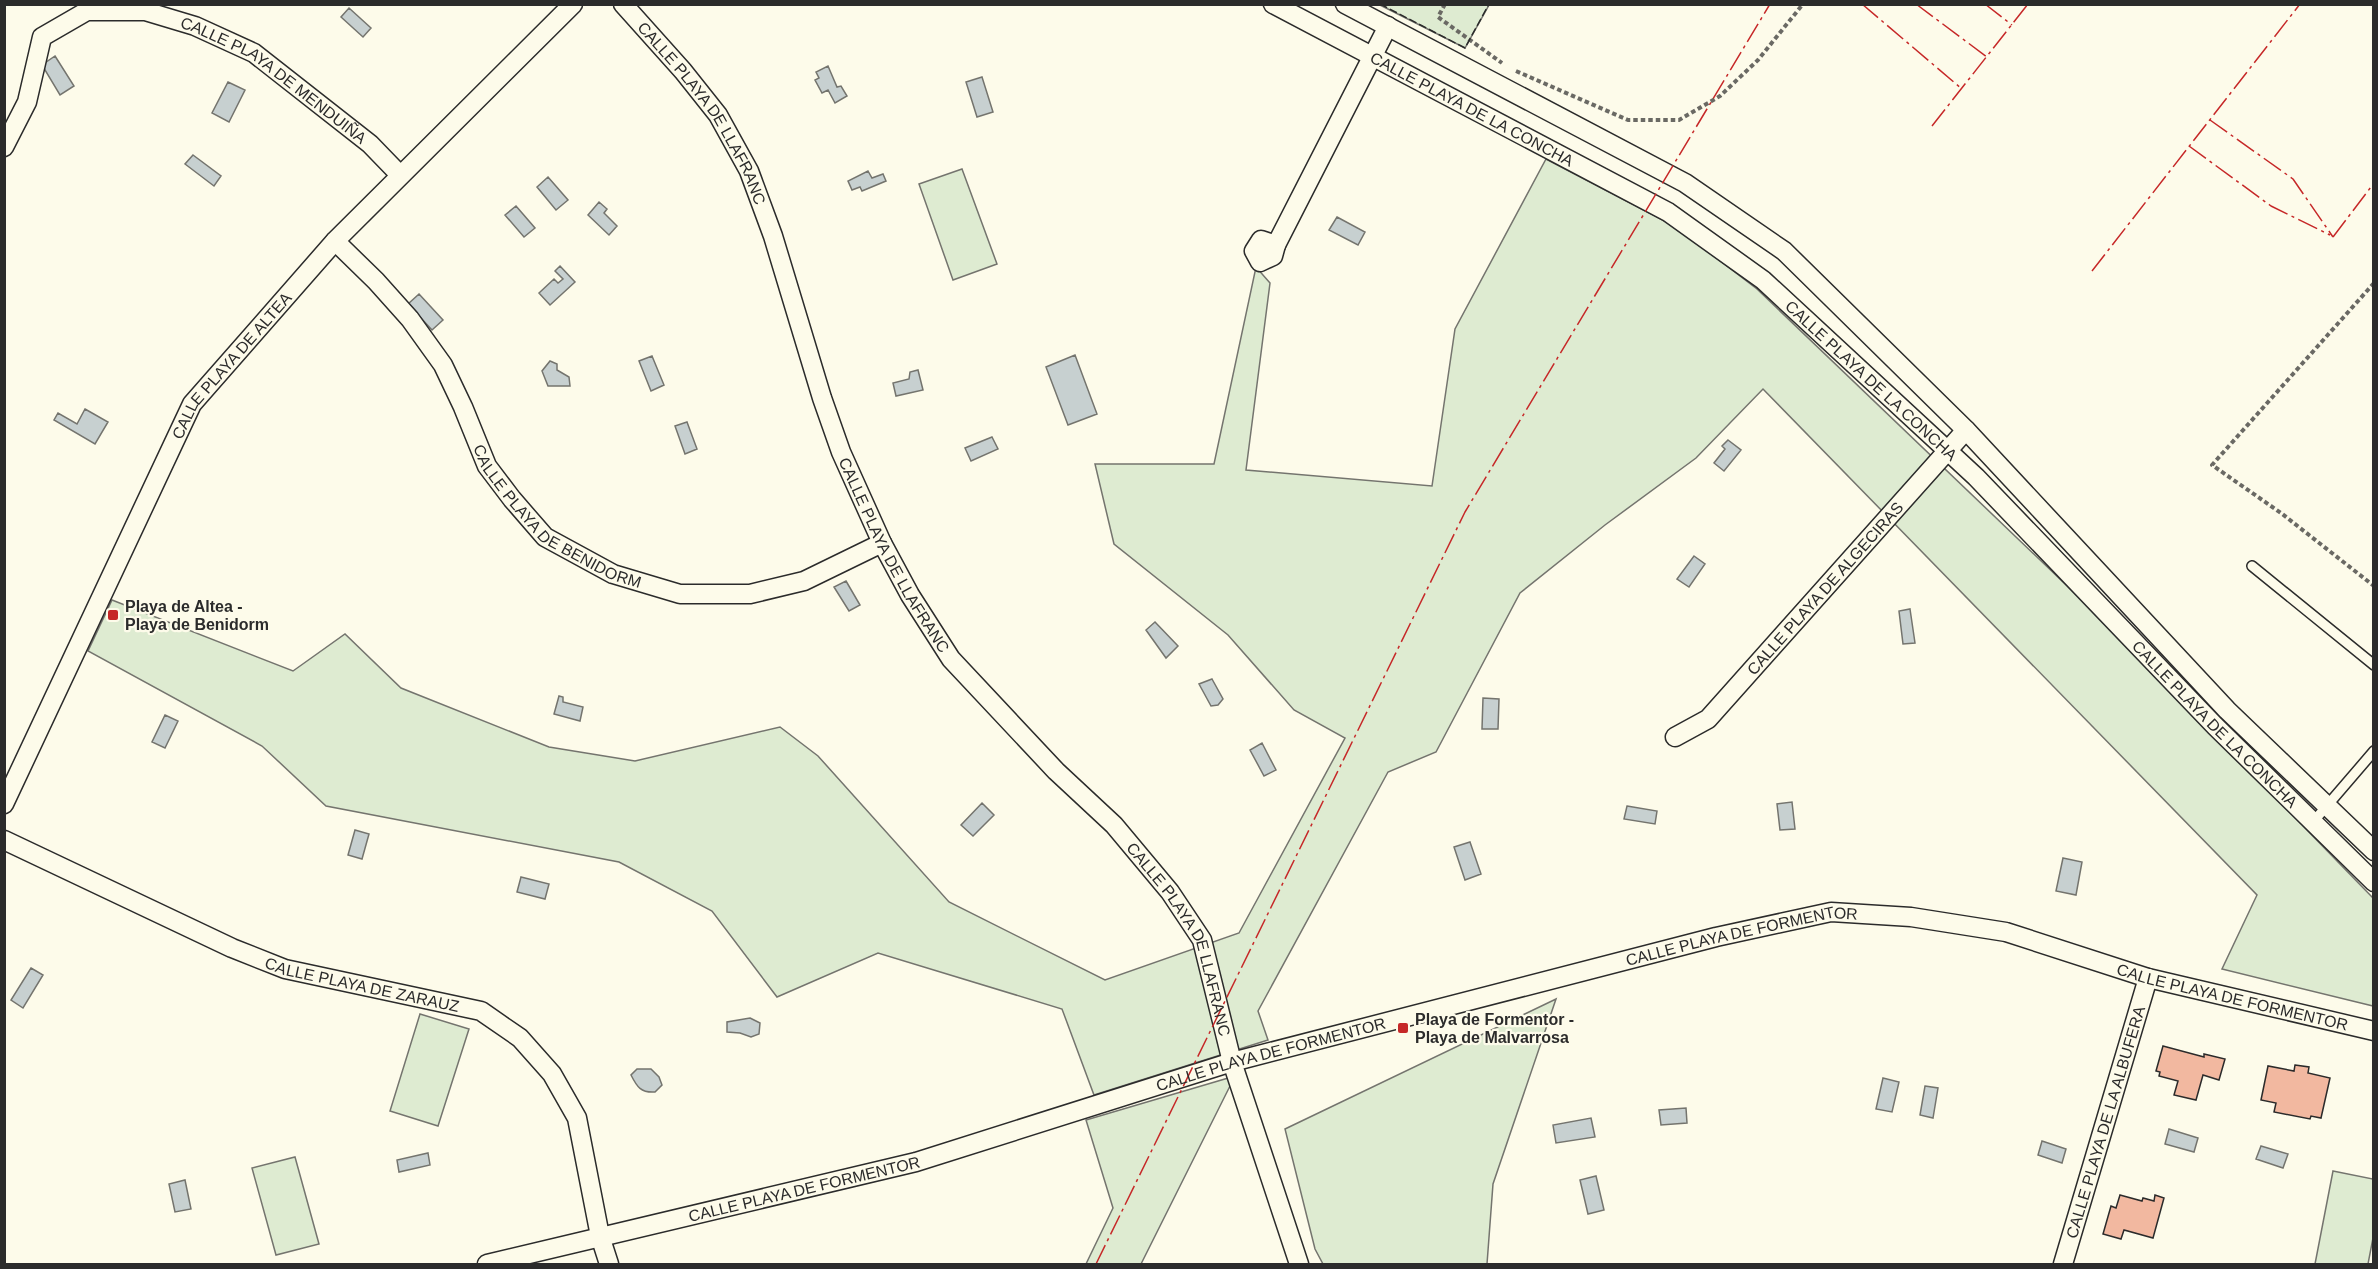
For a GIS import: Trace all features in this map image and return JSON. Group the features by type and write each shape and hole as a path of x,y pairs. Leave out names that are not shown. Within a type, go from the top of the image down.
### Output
{"street":[{"name":"CALLE PLAYA DE ALTEA","path":"4,804 192,404 335,241 573,4"},
{"name":"CALLE PLAYA DE LLAFRANC","path":"622,4 683,71 718,115 749,171 773,236 822,398 841,452 882,543 910,596 951,659 1056,771 1114,825 1170,892 1202,940 1232,1062 1299,1264"},
{"name":"CALLE PLAYA DE LA CONCHA","path":"1273,4 1668,212 1763,280 1976,477 2215,726 2373,882"},
{"name":"CALLE PLAYA DE LA CONCHA","path":"1345,4 1684,183 1784,251 1966,430 2227,710 2373,851"},
{"name":"CALLE PLAYA DE MENDUIÑA","path":"4,147 27,102 42,37 87,11 145,10 195,26 254,53 370,144 400,175"},
{"path":"1276,245 1388,27"},
{"name":"CALLE PLAYA DE BENIDORM","path":"335,241 376,281 410,319 443,365 487,466 512,500 546,537 614,574 680,594 750,594 804,581 882,543"},
{"name":"CALLE PLAYA DE ALGECIRAS","path":"1675,737 1708,719 1966,430"},
{"name":"CALLE PLAYA DE ZARAUZ","path":"4,840 232,948 285,969 481,1011 520,1038 552,1074 577,1118 600,1236 609,1264"},
{"name":"CALLE PLAYA DE FORMENTOR","path":"487,1264 916,1162 1232,1062 1716,937 1831,912 1911,917 2006,932 2148,978 2373,1031"},
{"name":"CALLE PLAYA DE LA ALBUFERA","path":"2063,1264 2148,978"}],"lane":[{"path":"2252,566 2373,665"},
{"path":"2313,822 2373,751"}],"path":[{"path":"1445,4 1437,17 1505,66"},
{"path":"1515,70 1628,120 1679,120 1720,96 1758,60 1803,4"},
{"path":"2373,283 2212,465 2281,513 2373,586"}],"green space":[{"path":"1380,5 1489,5 1465,48"},
{"path":"1546,159 1676,227 1757,289 2110,627 2373,898 2373,1006 2222,969 2257,895 1763,389 1696,458 1605,525 1520,593 1436,752 1388,772 1258,1011 1268,1040 1094,1095 1062,1009 878,953 777,997 712,911 619,862 326,806 262,746 88,651 112,600 293,671 345,634 401,688 549,747 635,761 780,727 818,756 949,902 1105,980 1239,933 1345,738 1294,710 1228,635 1114,544 1095,464 1214,464 1256,267 1270,283 1246,470 1432,486 1455,329"},
{"path":"962,169 997,264 953,280 919,184"},
{"path":"1556,999 1493,1184 1487,1264 1323,1264 1315,1249 1285,1129"},
{"path":"420,1014 469,1029 438,1126 390,1111"},
{"path":"1235,1076 1141,1264 1086,1264 1113,1208 1086,1120"},
{"path":"295,1157 319,1244 276,1255 252,1168"},
{"path":"2333,1171 2373,1179 2373,1238 2368,1264 2315,1264"}],"shaded area":[{"path":"349,8 371,28 363,37 341,17"},
{"path":"55,56 74,86 60,95 42,65"},
{"path":"828,66 837,87 841,86 847,96 835,103 828,90 822,93 815,80 819,78 816,72"},
{"path":"982,77 993,112 977,117 966,82"},
{"path":"228,82 245,90 229,122 212,113"},
{"path":"193,155 221,176 214,186 185,164"},
{"path":"868,171 872,178 883,174 886,181 862,191 860,187 852,190 848,181"},
{"path":"548,177 568,200 556,210 537,187"},
{"path":"599,202 607,209 604,213 617,226 609,235 588,215"},
{"path":"516,206 535,228 524,237 505,215"},
{"path":"1337,217 1365,232 1358,245 1329,230"},
{"path":"560,266 575,282 550,305 539,293 554,279 558,283 563,279 555,271"},
{"path":"419,294 443,320 432,330 408,304"},
{"path":"1075,355 1097,414 1068,425 1046,367"},
{"path":"652,356 664,385 651,391 639,361"},
{"path":"550,361 557,364 557,370 569,377 570,386 548,386 542,371"},
{"path":"918,370 923,390 896,396 893,383 909,379 910,372"},
{"path":"85,409 108,422 95,444 54,420 58,413 77,424"},
{"path":"687,422 697,449 685,454 675,426"},
{"path":"992,437 998,449 971,461 965,448"},
{"path":"1728,440 1741,450 1724,471 1714,463 1725,449 1722,446"},
{"path":"1694,556 1705,564 1689,587 1677,579"},
{"path":"846,581 860,605 849,611 834,587"},
{"path":"1910,609 1915,643 1903,644 1899,611"},
{"path":"1155,622 1178,646 1166,658 1146,630"},
{"path":"1212,679 1223,699 1218,705 1211,706 1199,684"},
{"path":"559,696 563,697 563,702 583,707 580,721 554,714"},
{"path":"1483,698 1499,699 1498,729 1482,729"},
{"path":"165,715 178,721 165,748 152,742"},
{"path":"1262,743 1276,770 1264,776 1250,750"},
{"path":"1792,802 1795,829 1780,830 1777,804"},
{"path":"982,803 994,815 973,836 961,825"},
{"path":"1627,806 1657,811 1655,824 1624,819"},
{"path":"355,830 369,834 362,859 348,855"},
{"path":"1470,842 1481,874 1465,880 1454,847"},
{"path":"2063,858 2082,862 2076,895 2056,891"},
{"path":"521,877 549,884 545,899 517,892"},
{"path":"31,968 43,975 23,1008 11,1000"},
{"path":"750,1018 760,1023 759,1034 751,1037 727,1032 727,1022"},
{"path":"637,1069 651,1069 659,1077 662,1085 655,1092 643,1090 631,1075"},
{"path":"1883,1078 1899,1082 1892,1112 1876,1109"},
{"path":"1925,1086 1938,1088 1933,1118 1920,1115"},
{"path":"1686,1108 1687,1123 1661,1125 1659,1110"},
{"path":"1591,1118 1595,1137 1556,1143 1553,1125"},
{"path":"2169,1129 2198,1138 2194,1152 2165,1144"},
{"path":"2042,1141 2066,1149 2062,1163 2038,1155"},
{"path":"2261,1146 2288,1154 2283,1168 2256,1159"},
{"path":"428,1153 430,1165 399,1172 397,1160"},
{"path":"1596,1176 1604,1210 1588,1214 1580,1180"},
{"path":"185,1180 191,1209 175,1212 169,1184"}],"building":[{"path":"2163,1046 2204,1057 2204,1054 2225,1059 2219,1080 2203,1075 2196,1100 2174,1095 2178,1081 2159,1076 2160,1072 2156,1071"},
{"path":"2295,1065 2309,1067 2308,1073 2330,1078 2321,1118 2311,1116 2310,1119 2274,1112 2276,1103 2261,1100 2268,1066 2294,1071"},
{"path":"2120,1195 2142,1201 2143,1198 2154,1201 2155,1195 2164,1198 2153,1238 2124,1230 2121,1239 2103,1234 2111,1206 2116,1208"}],"fence":[{"path":"1380,4 1465,48 1489,4"}],"power":[{"path":"1096,1264 1465,512 1770,4"},
{"path":"1862,4 1962,89"},
{"path":"1916,4 1987,57"},
{"path":"1985,4 2012,25"},
{"path":"1932,126 2028,4"},
{"path":"2092,271 2300,4"},
{"path":"2210,120 2293,179 2333,237"},
{"path":"2189,146 2271,206 2330,235"},
{"path":"2333,237 2374,183"}],"place":[{"name":"Playa de Altea - Playa de Benidorm","path":"113,615"},
{"name":"Playa de Formentor - Playa de Malvarrosa","path":"1403,1028"}]}
